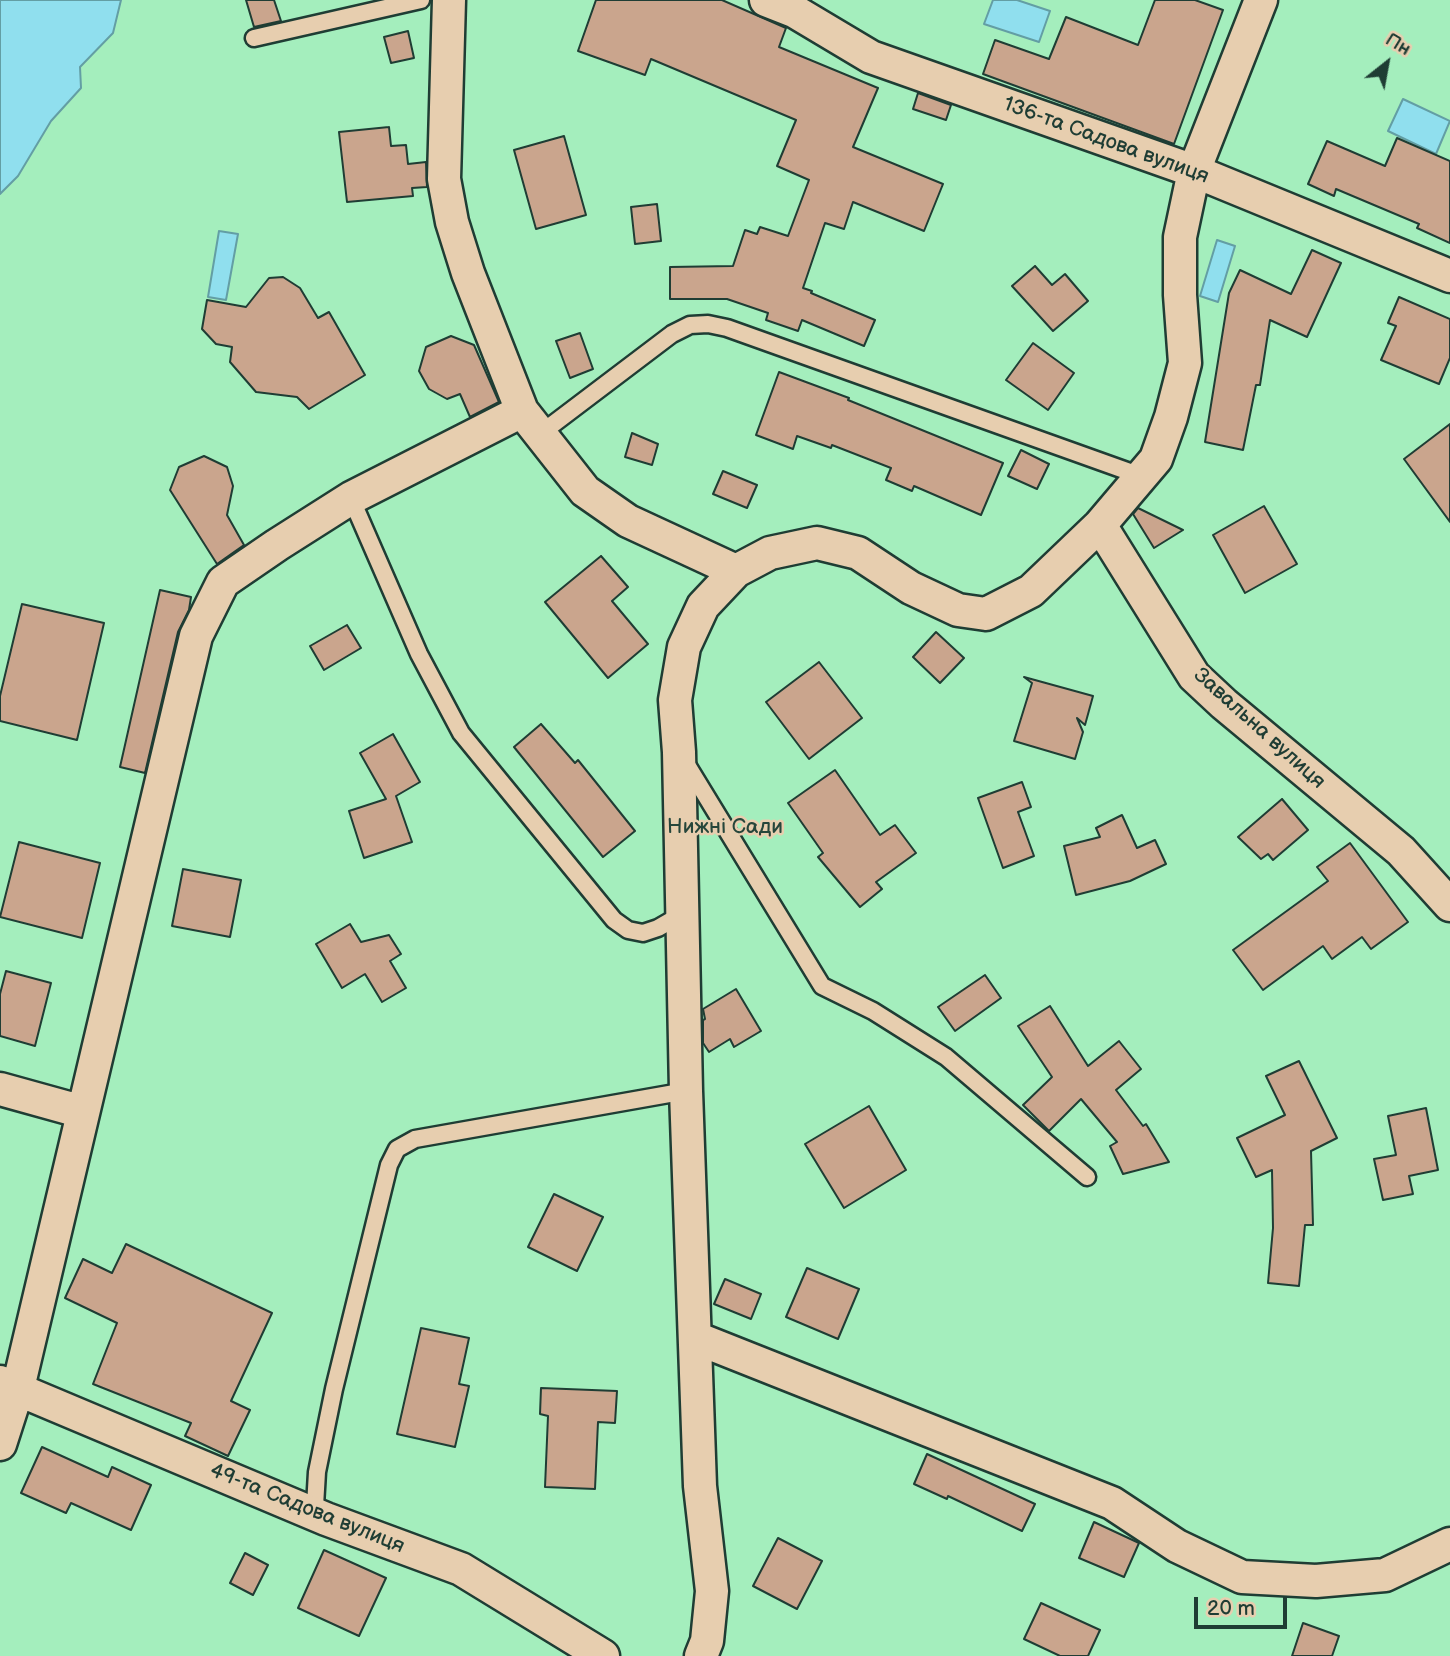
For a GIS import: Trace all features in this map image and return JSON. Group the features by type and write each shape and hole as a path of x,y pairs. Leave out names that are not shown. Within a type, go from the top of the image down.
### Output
{"street":[{"path":"449,0 444,178 452,222 468,273 531,422 585,491 628,522 736,571"},
{"name":"136-та Садова вулиця","path":"766,0 794,11 871,57 1194,171 1450,276"},
{"path":"701,1656 706,1641 712,1591 700,1486 686,1091 679,752 674,699 684,648 703,606 736,571 770,553 817,544 858,553 911,588 958,610 986,614 1031,591 1100,525 1156,459 1171,417 1185,363 1180,295 1180,237 1194,171 1261,0"},
{"path":"0,1444 9,1385 83,1112 196,636 223,582 351,498 531,422"},
{"name":"Завальна вулиця","path":"1100,525 1194,676 1401,851 1450,905"},
{"path":"0,1089 83,1112"},
{"path":"696,1338 1112,1503 1177,1546 1242,1577 1316,1581 1385,1575 1450,1544"},
{"name":"49-та Садова вулиця","path":"9,1385 326,1519 461,1569 603,1656"}],"lane":[{"path":"254,38 421,0"},
{"path":"531,422 672,334 690,325 708,324 727,327 1141,476"},
{"path":"351,498 419,654 461,733 614,920 628,930 643,933 684,913"},
{"path":"679,752 822,986 873,1011 946,1057 1087,1177"},
{"path":"326,1519 315,1506 317,1472 334,1389 388,1165 397,1149 415,1139 686,1091"}],"green space":[{"name":"Нижні Сади","path":"0,0 1450,0 1450,1656 0,1656"}],"water":[{"path":"0,0 121,0 113,33 80,67 81,88 51,121 18,176 0,194"},
{"path":"993,0 1017,0 1050,11 1039,42 984,24"},
{"path":"1403,99 1450,121 1436,154 1388,131"},
{"path":"219,231 238,234 226,300 208,297"},
{"path":"1217,240 1235,246 1218,302 1200,296"}],"building":[{"path":"246,0 274,0 281,21 254,27"},
{"path":"596,0 722,0 786,28 779,47 878,88 853,147 943,184 924,231 853,202 844,229 825,223 803,288 875,320 864,346 802,320 798,331 766,320 768,313 727,299 670,299 670,267 733,266 745,230 757,234 760,227 788,236 809,180 777,166 796,120 651,59 645,75 578,51"},
{"path":"1155,0 1195,0 1223,10 1174,144 983,74 995,40 1049,59 1066,17 1138,45"},
{"path":"408,31 414,58 391,63 384,37"},
{"path":"918,93 951,105 946,120 913,109"},
{"path":"389,127 391,146 406,145 408,164 426,162 427,187 412,188 413,196 347,202 339,132"},
{"path":"564,136 586,215 536,229 514,150"},
{"path":"1397,138 1450,161 1450,243 1417,228 1419,224 1336,189 1334,196 1308,184 1327,141 1385,166"},
{"path":"657,204 661,241 635,244 631,207"},
{"path":"1312,250 1341,263 1307,337 1270,320 1260,385 1256,385 1243,450 1205,442 1229,293 1240,270 1291,294"},
{"path":"1035,266 1052,285 1065,274 1088,301 1053,331 1012,286"},
{"path":"283,277 300,288 318,318 329,312 365,375 309,409 297,397 256,392 230,362 232,347 216,344 202,329 207,300 246,307 269,278"},
{"path":"1399,297 1450,319 1450,358 1439,384 1381,360 1396,326 1388,323"},
{"path":"580,333 593,369 570,378 556,341"},
{"path":"451,336 474,345 499,402 470,417 460,394 447,399 429,389 419,371 426,347"},
{"path":"1033,343 1074,373 1048,410 1006,380"},
{"path":"779,372 849,398 848,400 1003,463 981,515 914,486 912,491 886,480 891,468 832,445 831,448 797,436 793,449 756,435"},
{"path":"1450,424 1450,522 1404,459"},
{"path":"632,433 658,444 652,465 625,457"},
{"path":"1021,450 1049,464 1037,489 1008,476"},
{"path":"204,456 227,467 233,486 227,515 244,545 217,564 170,490 179,467"},
{"path":"723,471 757,485 747,508 713,494"},
{"path":"1264,506 1297,564 1245,593 1213,535"},
{"path":"1138,508 1183,530 1154,548 1133,514"},
{"path":"601,556 628,587 612,601 648,644 608,678 545,602"},
{"path":"160,590 191,597 189,610 178,632 145,773 120,767"},
{"path":"22,604 104,623 77,740 0,721 0,696"},
{"path":"347,625 361,648 324,670 310,646"},
{"path":"936,632 964,658 940,683 913,657"},
{"path":"819,662 862,718 809,759 766,702"},
{"path":"1024,677 1093,696 1085,725 1077,718 1083,732 1075,759 1014,741 1032,683"},
{"path":"541,724 575,763 578,760 635,831 603,857 514,747"},
{"path":"393,734 420,782 396,796 412,842 364,858 349,811 386,799 360,753"},
{"path":"835,770 880,835 895,825 916,853 876,882 882,889 860,907 818,857 823,853 788,803"},
{"path":"1022,782 1031,807 1018,812 1034,856 1003,868 978,798"},
{"path":"1282,799 1308,830 1273,860 1268,854 1261,859 1238,837"},
{"path":"1122,815 1137,848 1155,840 1166,864 1130,881 1076,895 1064,846 1100,837 1096,828"},
{"path":"19,842 100,863 82,938 0,917"},
{"path":"1350,843 1408,922 1371,949 1362,937 1332,959 1323,946 1263,990 1233,950 1328,881 1317,867"},
{"path":"183,869 241,880 230,937 172,926"},
{"path":"350,924 361,942 389,935 401,954 390,961 406,988 382,1002 365,974 342,988 316,944"},
{"path":"6,971 51,983 35,1046 0,1036 0,994"},
{"path":"985,975 1001,998 955,1031 938,1007"},
{"path":"736,989 761,1031 734,1047 730,1039 709,1052 703,1043 703,1009"},
{"path":"1050,1006 1088,1066 1119,1041 1141,1069 1116,1090 1143,1126 1146,1124 1169,1162 1123,1174 1110,1146 1117,1142 1081,1099 1049,1131 1023,1105 1052,1077 1018,1026"},
{"path":"1299,1061 1337,1138 1311,1151 1313,1225 1305,1225 1299,1286 1268,1283 1273,1228 1272,1170 1256,1177 1237,1138 1285,1115 1266,1076"},
{"path":"869,1106 906,1170 844,1208 805,1144"},
{"path":"1426,1108 1438,1170 1409,1176 1413,1194 1383,1200 1374,1159 1396,1155 1388,1116"},
{"path":"554,1194 603,1217 577,1271 528,1247"},
{"path":"126,1244 272,1313 231,1401 250,1410 228,1456 185,1436 191,1423 93,1384 117,1323 65,1298 83,1259 112,1273"},
{"path":"807,1268 859,1289 838,1339 786,1317"},
{"path":"725,1279 761,1294 751,1319 714,1304"},
{"path":"421,1328 469,1338 459,1384 469,1386 455,1447 397,1434"},
{"path":"541,1388 617,1391 615,1423 598,1422 595,1489 545,1487 548,1416 540,1414"},
{"path":"42,1447 108,1477 112,1467 151,1485 131,1530 71,1503 66,1513 21,1493"},
{"path":"927,1454 1035,1504 1022,1531 948,1496 947,1499 914,1484"},
{"path":"1094,1522 1139,1543 1124,1577 1079,1558"},
{"path":"778,1538 822,1561 797,1609 753,1586"},
{"path":"324,1550 386,1578 359,1636 298,1608"},
{"path":"245,1553 268,1565 253,1595 230,1583"},
{"path":"1041,1603 1100,1630 1088,1656 1060,1656 1024,1639"},
{"path":"1303,1623 1339,1636 1332,1656 1292,1656"}]}
